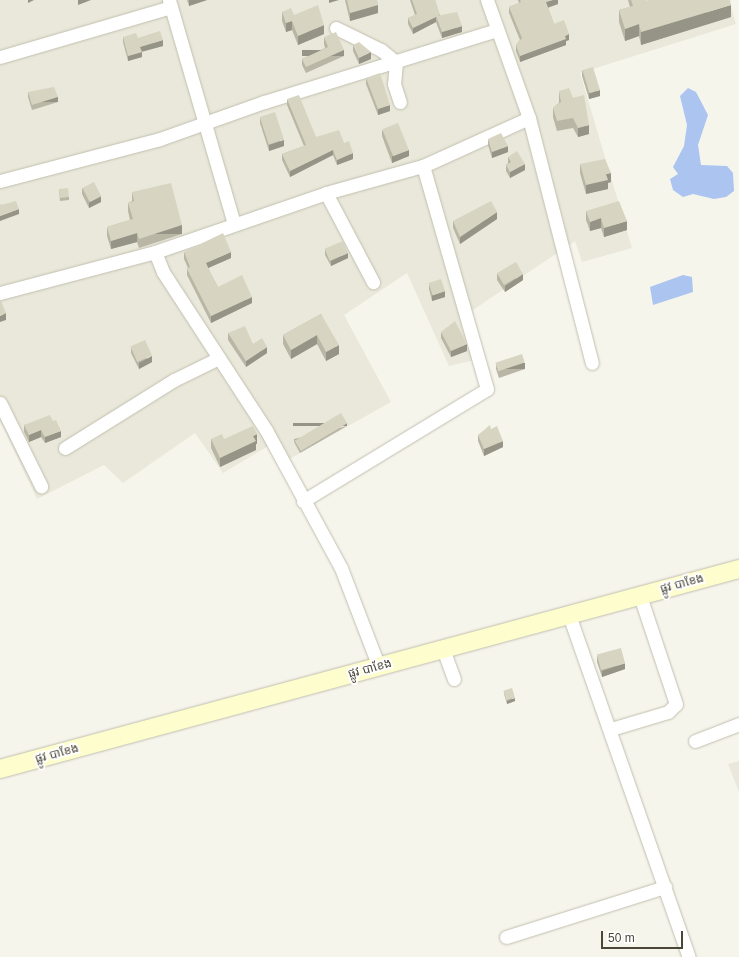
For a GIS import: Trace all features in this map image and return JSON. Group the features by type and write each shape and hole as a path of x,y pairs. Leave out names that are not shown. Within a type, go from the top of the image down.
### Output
{"street":[{"path":"487,0 496,30 528,118 592,363"},
{"path":"0,57 170,4 234,224"},
{"path":"336,28 381,50 396,62"},
{"path":"0,182 160,139 205,122 496,30"},
{"path":"396,62 394,84 400,102"},
{"path":"0,293 155,252 326,193 423,166 528,118"},
{"path":"303,501 487,389 423,166"},
{"path":"326,193 372,282"},
{"path":"155,252 163,272 266,430 303,501 351,587 379,667"},
{"path":"65,448 174,380 219,358"},
{"path":"0,404 40,486"},
{"name":"ផ្លូវ បាខែង","path":"0,769 739,569"},
{"path":"611,729 668,712 676,704 640,596"},
{"path":"569,615 611,729 689,957"},
{"path":"443,649 454,678"},
{"path":"695,741 739,724"},
{"path":"506,937 665,887"}],"shaded area":[{"path":"0,0 729,0 736,24 580,73 632,248 582,262 575,241 467,314 479,359 449,366 407,273 344,315 391,402 284,462 273,443 223,473 195,433 123,483 104,465 37,499 0,421"},
{"path":"739,761 739,792 728,764"}],"water":[{"path":"688,88 696,92 708,115 698,145 701,165 727,166 733,173 734,191 726,197 714,199 693,194 683,197 673,190 670,179 678,174 673,167 684,146 687,125 680,96"},
{"path":"683,275 692,277 693,292 653,305 650,287"}],"building":[{"path":"347,0 377,0 378,5 350,13"},
{"path":"412,0 435,0 440,15 413,28 408,18 417,14"},
{"path":"520,0 553,0 546,2 554,24 564,20 569,34 565,36 566,39 520,56 516,45 522,38 509,7 521,2"},
{"path":"631,0 730,0 731,5 641,32 639,24 625,29 619,10 633,6"},
{"path":"318,5 324,25 298,36 292,21 286,23 282,12 291,8 294,15"},
{"path":"457,12 462,26 442,32 436,16"},
{"path":"160,31 163,40 140,47 142,52 128,56 123,37 136,33 138,38"},
{"path":"336,32 344,50 306,67 302,59 328,47 324,37"},
{"path":"359,42 371,52 359,58 353,45"},
{"path":"593,67 600,90 589,93 582,70"},
{"path":"380,73 390,105 378,109 366,78"},
{"path":"54,87 58,97 32,105 28,92"},
{"path":"569,88 573,98 584,95 589,125 578,128 573,118 557,121 553,108 561,102 559,91"},
{"path":"299,95 316,137 339,130 344,143 349,141 353,153 337,160 333,150 290,171 282,154 306,145 287,99"},
{"path":"275,112 284,140 269,145 260,117"},
{"path":"398,123 409,150 393,156 382,129"},
{"path":"501,133 508,146 492,152 488,139"},
{"path":"517,151 525,164 510,172 506,165 511,162 508,157"},
{"path":"605,159 611,173 606,174 608,180 586,185 580,164"},
{"path":"94,182 101,196 90,202 82,188"},
{"path":"171,183 182,225 139,239 137,233 111,241 107,227 133,219 128,203 134,201 132,192"},
{"path":"68,188 69,197 60,198 59,189"},
{"path":"16,201 19,209 0,216 0,203 1,205"},
{"path":"491,201 497,212 460,237 453,221"},
{"path":"619,201 627,221 604,228 601,218 590,222 586,211"},
{"path":"223,233 231,252 206,263 218,287 242,275 252,297 211,316 187,269 190,267 184,252"},
{"path":"343,241 348,253 330,261 325,249"},
{"path":"516,262 523,274 504,285 497,273"},
{"path":"441,279 445,291 433,295 429,283"},
{"path":"0,301 6,313 0,316"},
{"path":"321,314 339,345 326,352 317,335 291,350 283,335"},
{"path":"455,321 467,344 451,351 441,332"},
{"path":"245,326 253,344 262,338 267,347 246,361 228,333"},
{"path":"145,340 152,356 137,362 130,347"},
{"path":"522,354 525,363 498,371 495,363"},
{"path":"341,413 347,423 301,451 295,441"},
{"path":"50,415 53,421 56,420 61,431 45,437 41,430 29,435 24,425"},
{"path":"490,425 491,429 497,426 503,441 484,449 478,435"},
{"path":"253,426 257,434 253,436 256,441 220,458 211,439 222,434 224,439"},
{"path":"621,648 625,663 601,670 597,654"},
{"path":"512,688 515,698 506,700 503,691"}]}
